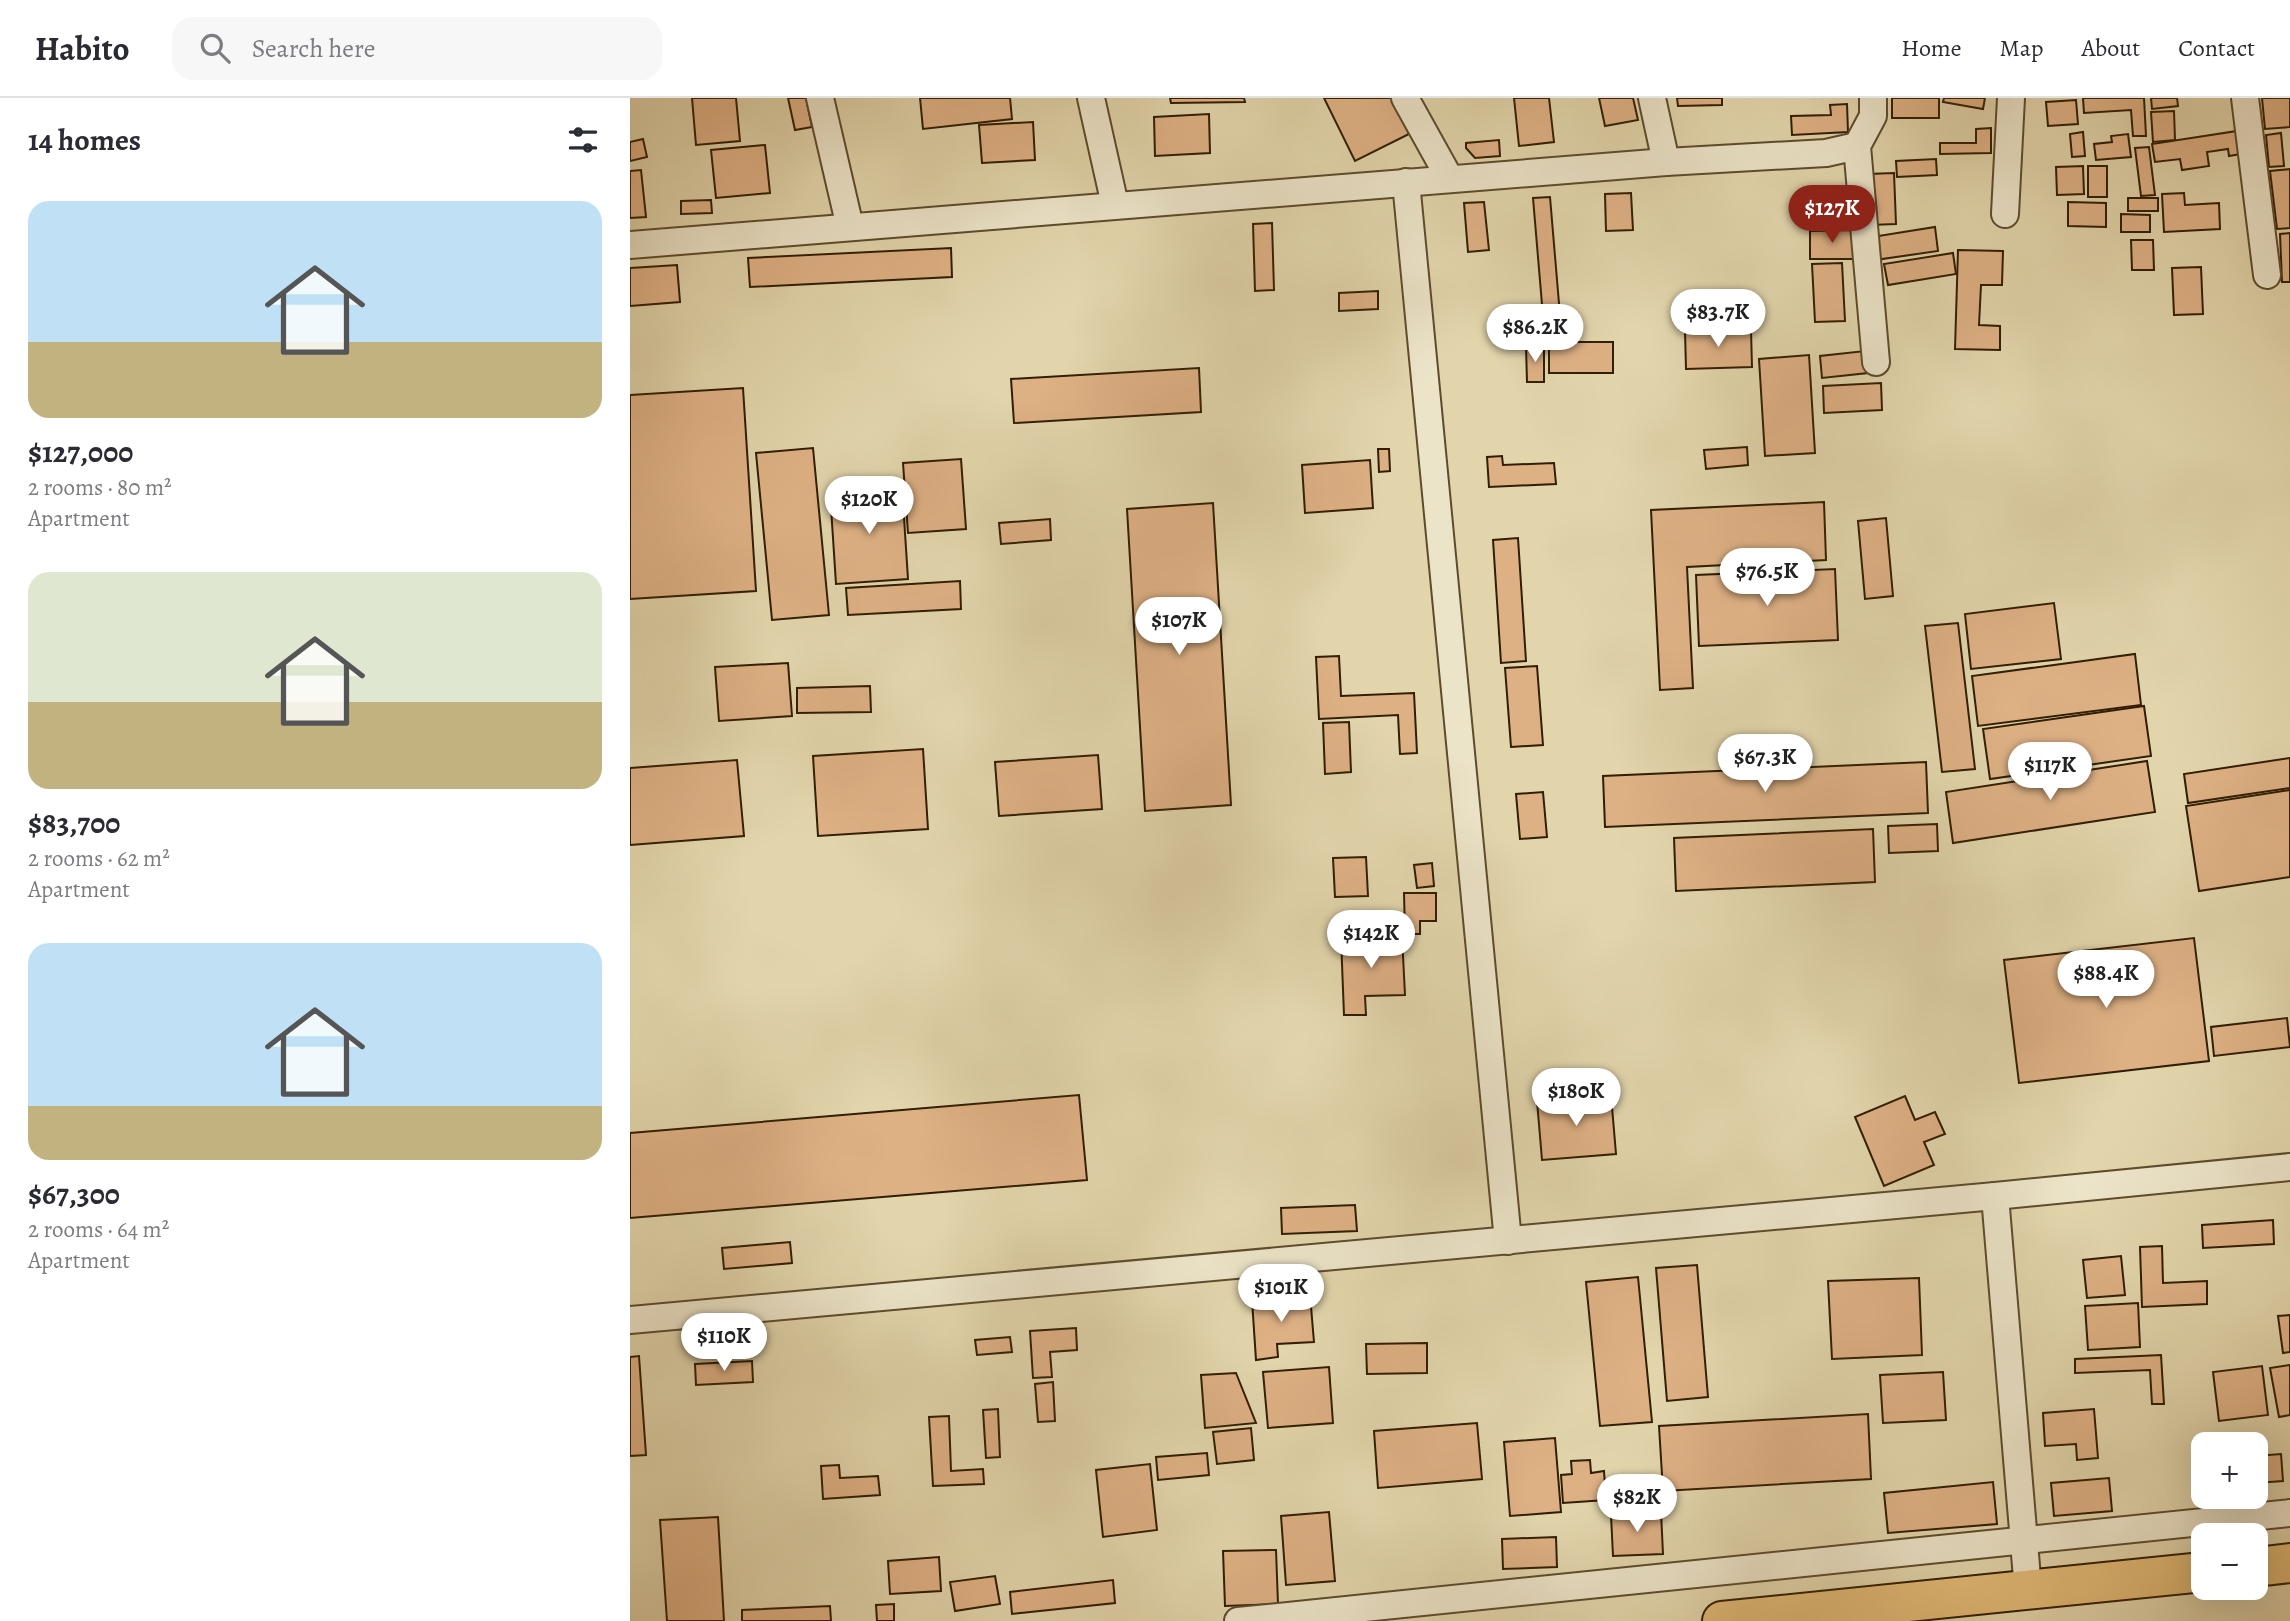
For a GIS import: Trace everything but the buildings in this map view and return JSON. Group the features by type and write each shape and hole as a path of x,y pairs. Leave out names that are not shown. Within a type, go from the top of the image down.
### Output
{"main road":[{"path":"2268,1566 2290,1563"},
{"path":"1722,1621 2191,1573"}],"street":[{"path":"820,98 850,227"},
{"path":"1091,98 1115,205"},
{"path":"1405,98 1450,179"},
{"path":"1652,98 1666,162"},
{"path":"1873,98 1873,116 1857,146 1876,362"},
{"path":"2005,214 2011,98"},
{"path":"2245,98 2267,275"},
{"path":"630,244 1666,162 1826,153 1857,146"},
{"path":"1406,183 1507,1241"},
{"path":"630,1320 2290,1167"},
{"path":"1995,1196 2028,1590"},
{"path":"1238,1621 2290,1513"}]}
